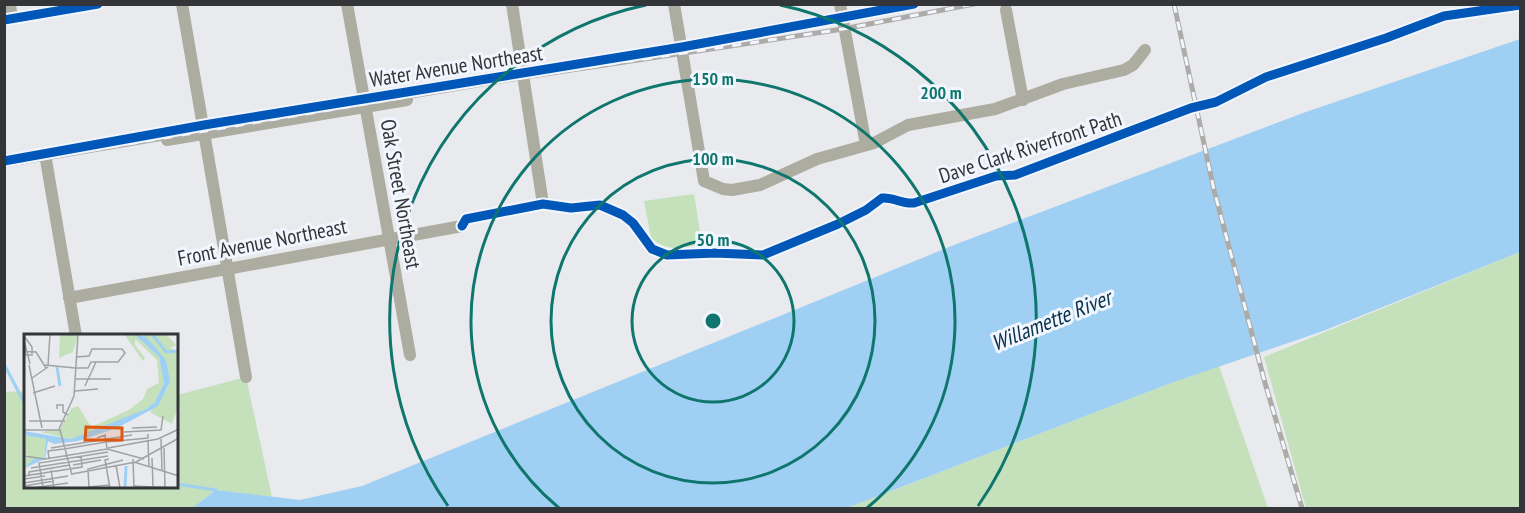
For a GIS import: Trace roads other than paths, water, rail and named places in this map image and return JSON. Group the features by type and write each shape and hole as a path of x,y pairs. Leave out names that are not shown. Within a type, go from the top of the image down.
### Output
{"street":[{"path":"10,4 8,20 98,4"},
{"path":"182,4 246,377"},
{"name":"Oak Street Northeast","path":"347,4 410,355"},
{"path":"512,4 543,204"},
{"path":"674,4 704,181 723,189 732,190 760,185 816,159 866,145 908,125 995,109 1063,84 1124,70 1133,65 1145,50"},
{"path":"840,4 866,145"},
{"name":"Water Avenue Northeast","path":"4,161 46,157 364,103 630,62 682,47 914,4"},
{"path":"1006,10 1023,100"},
{"path":"46,157 76,334"},
{"name":"Water Avenue Northeast","path":"4,168 46,157"},
{"name":"Front Avenue Northeast","path":"69,298 462,226"}],"water":[{"name":"Willamette River","path":"1520,39 1520,252 1323,331 1171,383 847,508 192,508 216,490 300,500 362,486 959,243 1303,113"}],"waterway":[{"path":"4,364 24,402"},
{"path":"178,484 216,490 217,494"}],"railway":[{"path":"4,165 525,77 843,29 974,4"},
{"path":"1174,4 1214,190 1265,383 1302,508"}]}
